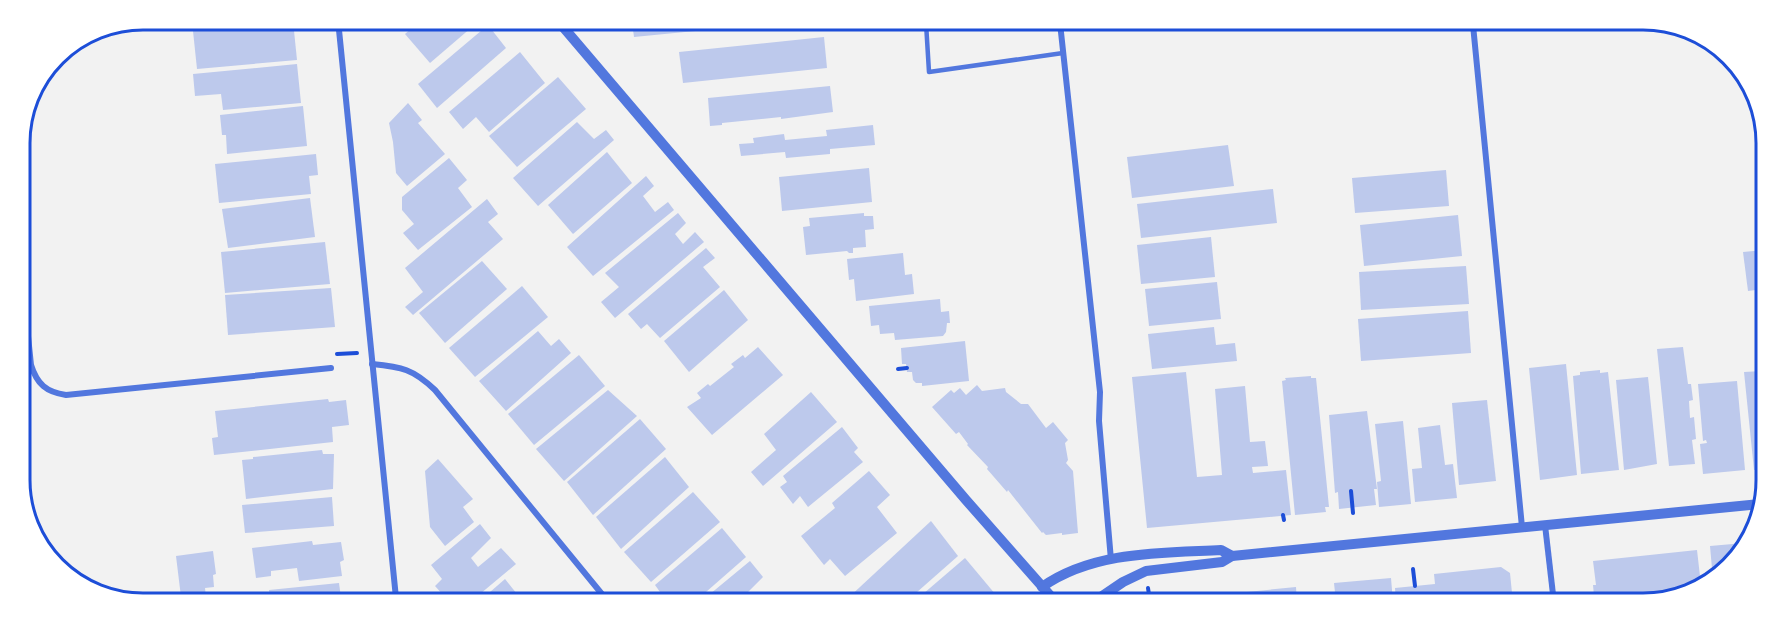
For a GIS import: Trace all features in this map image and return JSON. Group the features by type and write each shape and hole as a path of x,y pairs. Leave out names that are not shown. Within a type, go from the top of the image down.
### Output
{"street":[{"path":"339,30 395,593"},
{"path":"566,30 1047,593"},
{"path":"1061,30 1100,393 1099,421 1111,560"},
{"path":"1473,30 1522,527"},
{"path":"30,348 35,377 42,387 54,393 66,395 331,368"},
{"path":"372,364 408,369 435,390 601,593"},
{"path":"1107,593 1146,571 1222,562 1232,556 1753,505"},
{"path":"1545,525 1553,593"},
{"path":"1042,587 1060,574 1087,564 1144,554 1221,550 1232,556"}],"lane":[{"path":"926,30 929,72 1063,53"}],"path":[{"path":"331,368 336,354 371,351"},
{"path":"898,369 907,368"},
{"path":"1351,491 1353,513"},
{"path":"1413,569 1415,586"},
{"path":"1148,588 1149,593"}],"building":[{"path":"294,30 297,60 197,69 193,31"},
{"path":"410,30 468,30 430,63 405,34"},
{"path":"482,30 492,30 506,48 437,108 418,84"},
{"path":"633,30 706,30 634,37"},
{"path":"824,37 827,68 683,83 679,52"},
{"path":"520,52 545,83 489,132 476,117 463,129 449,112"},
{"path":"297,64 301,103 223,110 221,94 195,96 193,74"},
{"path":"558,77 586,109 517,167 489,136"},
{"path":"830,86 833,112 710,126 708,98"},
{"path":"408,103 422,120 418,123 445,154 407,186 396,173 389,123"},
{"path":"303,106 307,146 227,154 226,135 222,135 220,115"},
{"path":"577,122 594,139 606,130 614,140 538,206 513,178"},
{"path":"873,125 875,145 830,149 830,154 786,158 785,152 741,156 739,144 754,143 753,138 784,134 785,140 827,136 826,130"},
{"path":"1228,145 1234,186 1132,198 1127,157"},
{"path":"607,152 632,183 573,234 548,205"},
{"path":"316,154 318,175 309,176 311,194 219,203 215,164"},
{"path":"449,158 467,180 458,188 472,207 418,250 403,233 414,224 402,210 402,197"},
{"path":"869,168 872,202 782,211 779,177"},
{"path":"1446,170 1449,206 1355,213 1352,178"},
{"path":"646,176 654,186 643,196 655,212 668,202 674,210 593,276 567,247"},
{"path":"1273,189 1277,223 1141,238 1137,204"},
{"path":"310,198 315,237 228,248 222,209"},
{"path":"487,199 498,214 488,222 503,239 413,315 405,307 423,292 405,268"},
{"path":"678,213 686,223 675,234 683,244 695,232 704,242 615,318 601,302 619,287 605,273"},
{"path":"864,213 864,216 873,216 874,229 865,230 866,247 853,248 853,253 847,251 806,255 803,227 810,226 809,218"},
{"path":"1458,215 1462,256 1364,266 1360,225"},
{"path":"1211,237 1215,277 1141,284 1137,245"},
{"path":"325,242 330,284 225,293 221,252"},
{"path":"706,248 715,258 703,267 720,287 660,338 647,324 641,329 628,314"},
{"path":"1756,251 1756,290 1748,291 1743,252"},
{"path":"903,253 905,275 912,274 914,294 856,301 854,279 849,280 847,259"},
{"path":"482,261 507,289 445,343 419,313"},
{"path":"1466,266 1469,304 1361,310 1359,272"},
{"path":"1217,282 1221,319 1149,326 1145,289"},
{"path":"522,286 548,317 475,377 449,348"},
{"path":"331,288 335,327 228,335 225,295"},
{"path":"724,290 748,320 689,372 664,341"},
{"path":"940,299 941,312 949,311 950,323 947,323 943,336 895,340 894,333 880,334 879,325 871,326 869,306"},
{"path":"1468,311 1471,353 1361,361 1358,319"},
{"path":"1214,327 1216,345 1235,343 1237,361 1152,369 1148,334"},
{"path":"538,331 551,346 559,339 571,353 506,411 479,381"},
{"path":"965,341 969,381 922,386 922,383 916,383 913,380 912,372 907,372 906,364 902,364 901,348"},
{"path":"758,347 783,375 712,435 687,407 701,398 697,393 734,367 731,364 743,355 745,358"},
{"path":"1683,347 1688,384 1691,384 1693,400 1689,401 1690,418 1694,417 1696,439 1692,440 1695,464 1669,466 1657,349"},
{"path":"579,355 605,386 534,445 508,414"},
{"path":"1566,364 1577,475 1540,480 1529,368"},
{"path":"1600,370 1600,373 1608,372 1619,470 1581,474 1573,376 1580,375 1580,372"},
{"path":"1756,371 1756,470 1754,470 1744,372"},
{"path":"1186,372 1197,477 1222,475 1215,389 1245,386 1250,442 1265,441 1268,466 1252,467 1253,473 1286,470 1291,515 1147,528 1132,377"},
{"path":"1311,376 1311,378 1316,378 1329,507 1325,507 1326,512 1295,515 1282,381 1286,380 1285,378"},
{"path":"1648,377 1657,464 1624,470 1616,380"},
{"path":"1737,381 1745,470 1703,474 1700,444 1707,443 1706,440 1703,441 1698,384"},
{"path":"977,385 982,391 1005,388 1006,392 1021,404 1028,404 1046,428 1053,422 1068,440 1065,443 1068,460 1066,463 1073,471 1078,533 1046,535 1042,533 1008,490 1007,492 967,445 959,432 956,434 932,407 951,390 954,393 960,388 966,395"},
{"path":"608,390 637,416 564,481 536,449"},
{"path":"811,392 837,422 763,486 751,472 776,450 764,434"},
{"path":"328,399 329,402 346,400 349,425 332,427 333,442 214,455 212,438 218,437 215,411"},
{"path":"1487,400 1496,481 1459,485 1452,403"},
{"path":"1367,411 1377,489 1374,489 1376,505 1339,509 1338,492 1335,493 1329,415"},
{"path":"640,419 666,449 593,515 567,482"},
{"path":"1403,421 1411,504 1379,507 1377,482 1381,481 1375,424"},
{"path":"1440,425 1445,465 1453,464 1457,498 1415,502 1412,469 1422,468 1418,428"},
{"path":"842,427 858,448 854,452 863,462 808,507 800,496 793,504 780,487 787,482 783,476"},
{"path":"322,450 323,454 334,454 333,489 246,499 242,460"},
{"path":"665,457 689,487 621,549 596,517"},
{"path":"438,459 473,499 463,507 474,522 445,546 430,527 425,471"},
{"path":"869,471 890,495 877,507 897,533 845,576 830,559 824,565 801,536 835,508 832,503"},
{"path":"693,492 720,522 651,582 624,552"},
{"path":"332,497 334,526 245,533 242,505"},
{"path":"931,521 958,556 916,593 854,593"},
{"path":"480,524 491,538 471,558 478,567 501,548 516,564 481,593 441,593 435,586 442,579 431,565"},
{"path":"722,528 746,557 705,593 661,593 655,585"},
{"path":"312,541 313,545 341,542 344,560 340,562 342,576 299,581 297,568 271,571 271,576 256,578 252,548"},
{"path":"1737,544 1712,569 1710,546"},
{"path":"1697,550 1700,578 1680,587 1651,593 1594,593 1593,585 1596,585 1593,561"},
{"path":"213,551 216,574 213,575 214,587 205,588 206,593 181,593 176,556"},
{"path":"965,558 994,593 924,593"},
{"path":"750,561 763,577 748,593 711,593"},
{"path":"1501,567 1510,573 1512,593 1395,593 1395,588 1435,584 1434,574"},
{"path":"1391,578 1392,593 1335,593 1334,583"},
{"path":"505,579 516,593 489,593"},
{"path":"339,583 340,593 269,593 269,590"},
{"path":"1296,587 1296,593 1236,593"}]}
